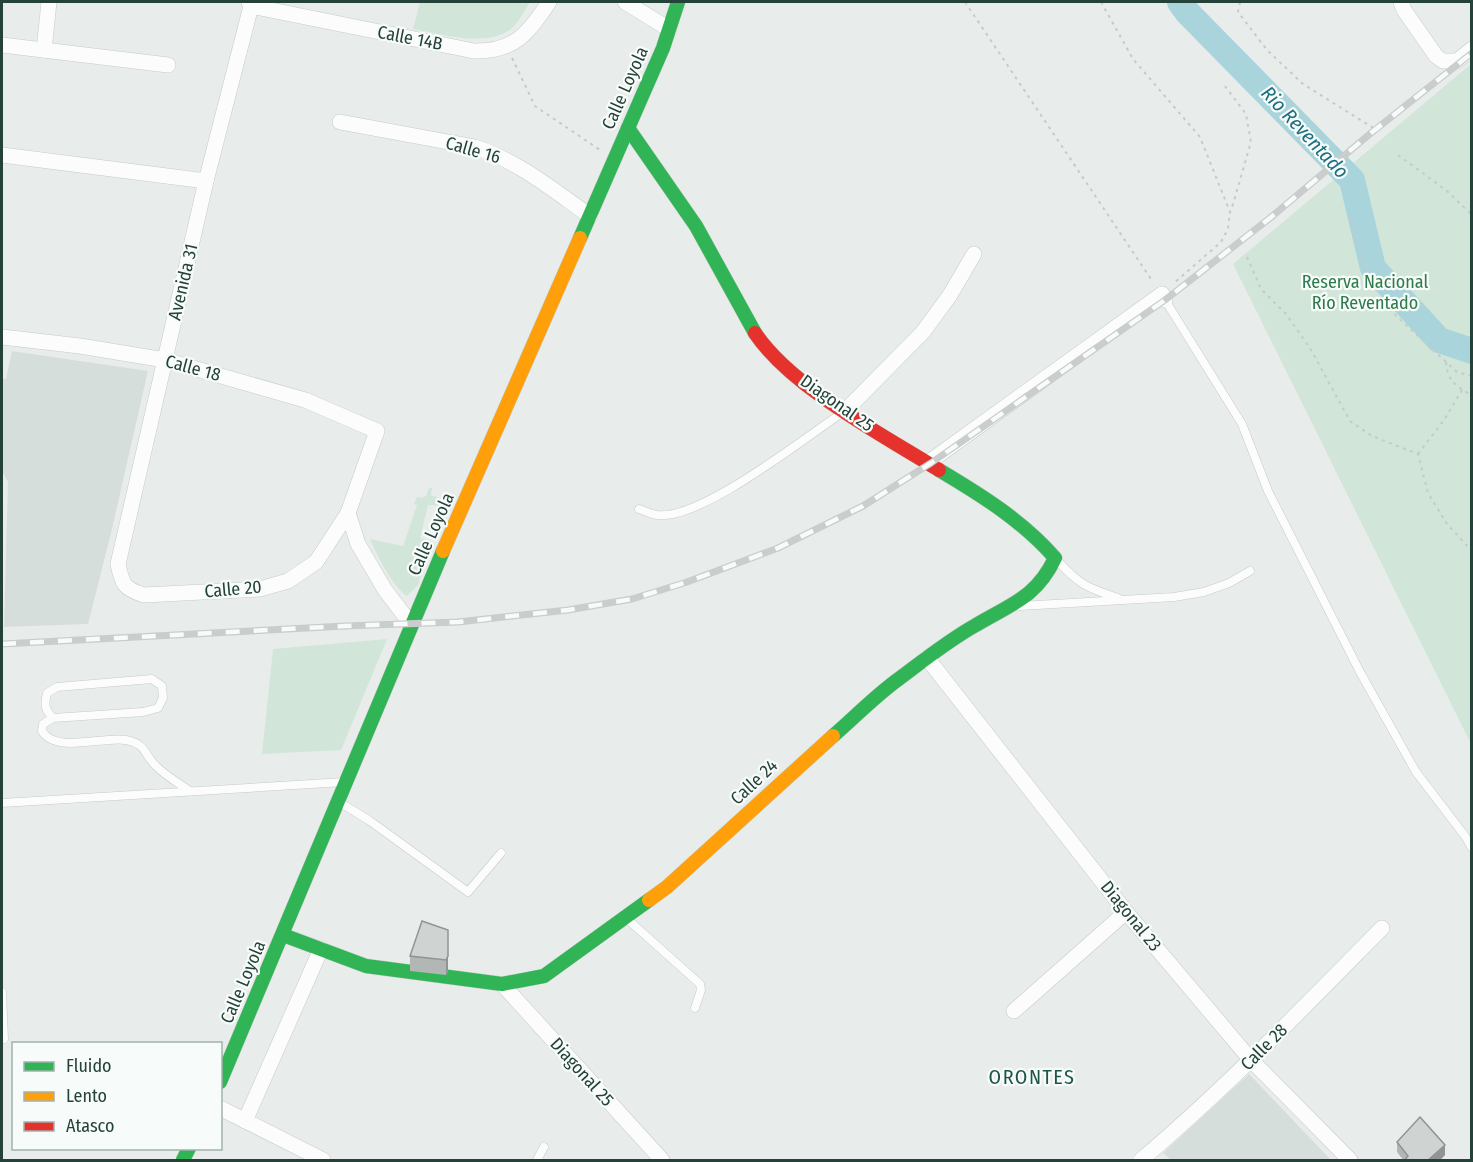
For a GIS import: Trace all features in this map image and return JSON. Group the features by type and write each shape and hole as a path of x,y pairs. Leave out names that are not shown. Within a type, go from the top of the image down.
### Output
{"street":[{"path":"44,50 49,2"},
{"path":"506,48 522,36 537,20 549,2"},
{"path":"625,2 669,29"},
{"name":"Calle Loyola","path":"222,1077 348,781 411,624 628,128 678,2"},
{"path":"1401,2 1404,10 1436,56 1443,61 1457,61 1472,49"},
{"name":"Calle 14B","path":"250,4 474,51 506,48"},
{"name":"Avenida 31","path":"118,564 206,181 250,4"},
{"path":"2,45 168,65"},
{"name":"Calle 16","path":"340,122 475,147 495,153 515,163 590,216"},
{"name":"Diagonal 25","path":"628,128 687,210 752,328 768,351 784,366 845,411 1005,512 1046,547 1055,558"},
{"path":"2,155 206,181"},
{"path":"845,411 923,332 950,295 974,254"},
{"path":"928,462 1163,297"},
{"name":"Calle 18","path":"2,338 80,346 165,360 304,400 377,431"},
{"name":"Calle 20","path":"118,564 122,581 130,590 144,595 260,589 288,581 316,562 348,513 377,431"},
{"path":"348,513 363,553 385,590 411,624"},
{"path":"1010,607 1038,586 1047,575 1055,558"},
{"name":"Calle 24","path":"283,935 366,966 502,984 544,976 667,887 794,770 897,680 975,625 1010,607"},
{"name":"Diagonal 23","path":"927,658 1126,912 1251,1060 1350,1161"},
{"path":"1014,1011 1126,912"},
{"name":"Calle 28","path":"1141,1161 1187,1122 1382,928"},
{"path":"246,1121 321,949"},
{"name":"Diagonal 25","path":"502,984 662,1161"},
{"path":"222,1109 323,1161"}],"lane":[{"path":"1163,297 1242,424 1268,491 1365,682 1416,772 1472,848"},
{"path":"639,509 658,515 678,513 702,504 735,486 845,411"},
{"name":"Diagonal 25","path":"1055,558 1072,577 1087,588 1122,600"},
{"name":"Calle 24","path":"1010,607 1174,597 1204,592 1229,583 1250,571"},
{"path":"53,718 46,710 45,702 47,693 57,687 152,679 162,686 163,698 158,708 142,712 53,718 44,724 42,731 46,738 57,742 126,740 138,744 146,750 154,765 190,791"},
{"path":"2,803 348,781"},
{"path":"339,802 468,892 501,853"},
{"path":"625,918 700,984 701,990 695,1008"},
{"path":"2,992 4,1040"},
{"path":"537,1161 544,1147"}],"path":[{"path":"965,2 1163,297 1221,242 1228,229 1230,212 1251,142 1246,114 1225,86"},
{"path":"1101,2 1133,59 1200,137 1230,212"},
{"path":"1240,2 1238,12 1267,50 1295,78 1375,129"},
{"path":"506,48 535,106 614,160"},
{"path":"1398,155 1447,191 1472,215"},
{"path":"1350,220 1371,281 1392,311 1457,372 1472,376"},
{"path":"1247,257 1261,288 1286,314 1310,348 1350,421 1372,436 1418,454"},
{"path":"1446,362 1446,372 1455,386 1472,395"},
{"path":"1418,454 1444,420 1462,390"},
{"path":"1418,454 1428,493 1447,524 1472,551"}],"shaded area":[{"path":"12,351 148,371 88,624 4,627 8,482 2,471 2,379 6,379"},
{"path":"1249,1074 1331,1160 1171,1160 1163,1153"}],"green space":[{"path":"420,2 530,2 511,29 500,35 476,39 413,29"},
{"name":"Reserva Nacional Río Reventado","path":"1471,64 1471,744 1233,264"},
{"path":"429,488 432,488 431,495 450,502 447,506 428,505 420,538 431,541 418,585 407,596 391,578 370,539 403,546 417,505 414,504 417,497 426,496"},
{"path":"387,639 341,750 262,754 273,649"}],"building":[{"path":"422,921 448,930 446,960 410,956"},
{"path":"1420,1117 1445,1145 1427,1161 1404,1161 1408,1156 1397,1142"}],"waterway":[{"name":"Rio Reventado","path":"1180,2 1188,13 1352,180 1373,268 1439,340 1472,351"}],"railway":[{"path":"2,644 458,622 568,610 632,599 687,582 778,548 863,506 931,463 1165,300 1270,218 1371,133 1472,53"}],"traffic: fast":[{"path":"580,238 663,48 678,2"},
{"path":"628,128 696,226 755,333"},
{"path":"833,736 882,692 937,650 1031,591 1048,572 1055,558 1015,520 939,470"},
{"path":"222,1077 443,551"},
{"path":"283,935 366,966 502,984 544,976 649,900"},
{"path":"183,1160 188,1150"}],"traffic: slow":[{"path":"443,551 580,238"},
{"path":"649,900 667,887 833,736"}],"traffic: jam":[{"path":"755,333 791,373 815,391 866,426 939,470"}],"district":[{"name":"ORONTES","path":"1032,1077"}]}
